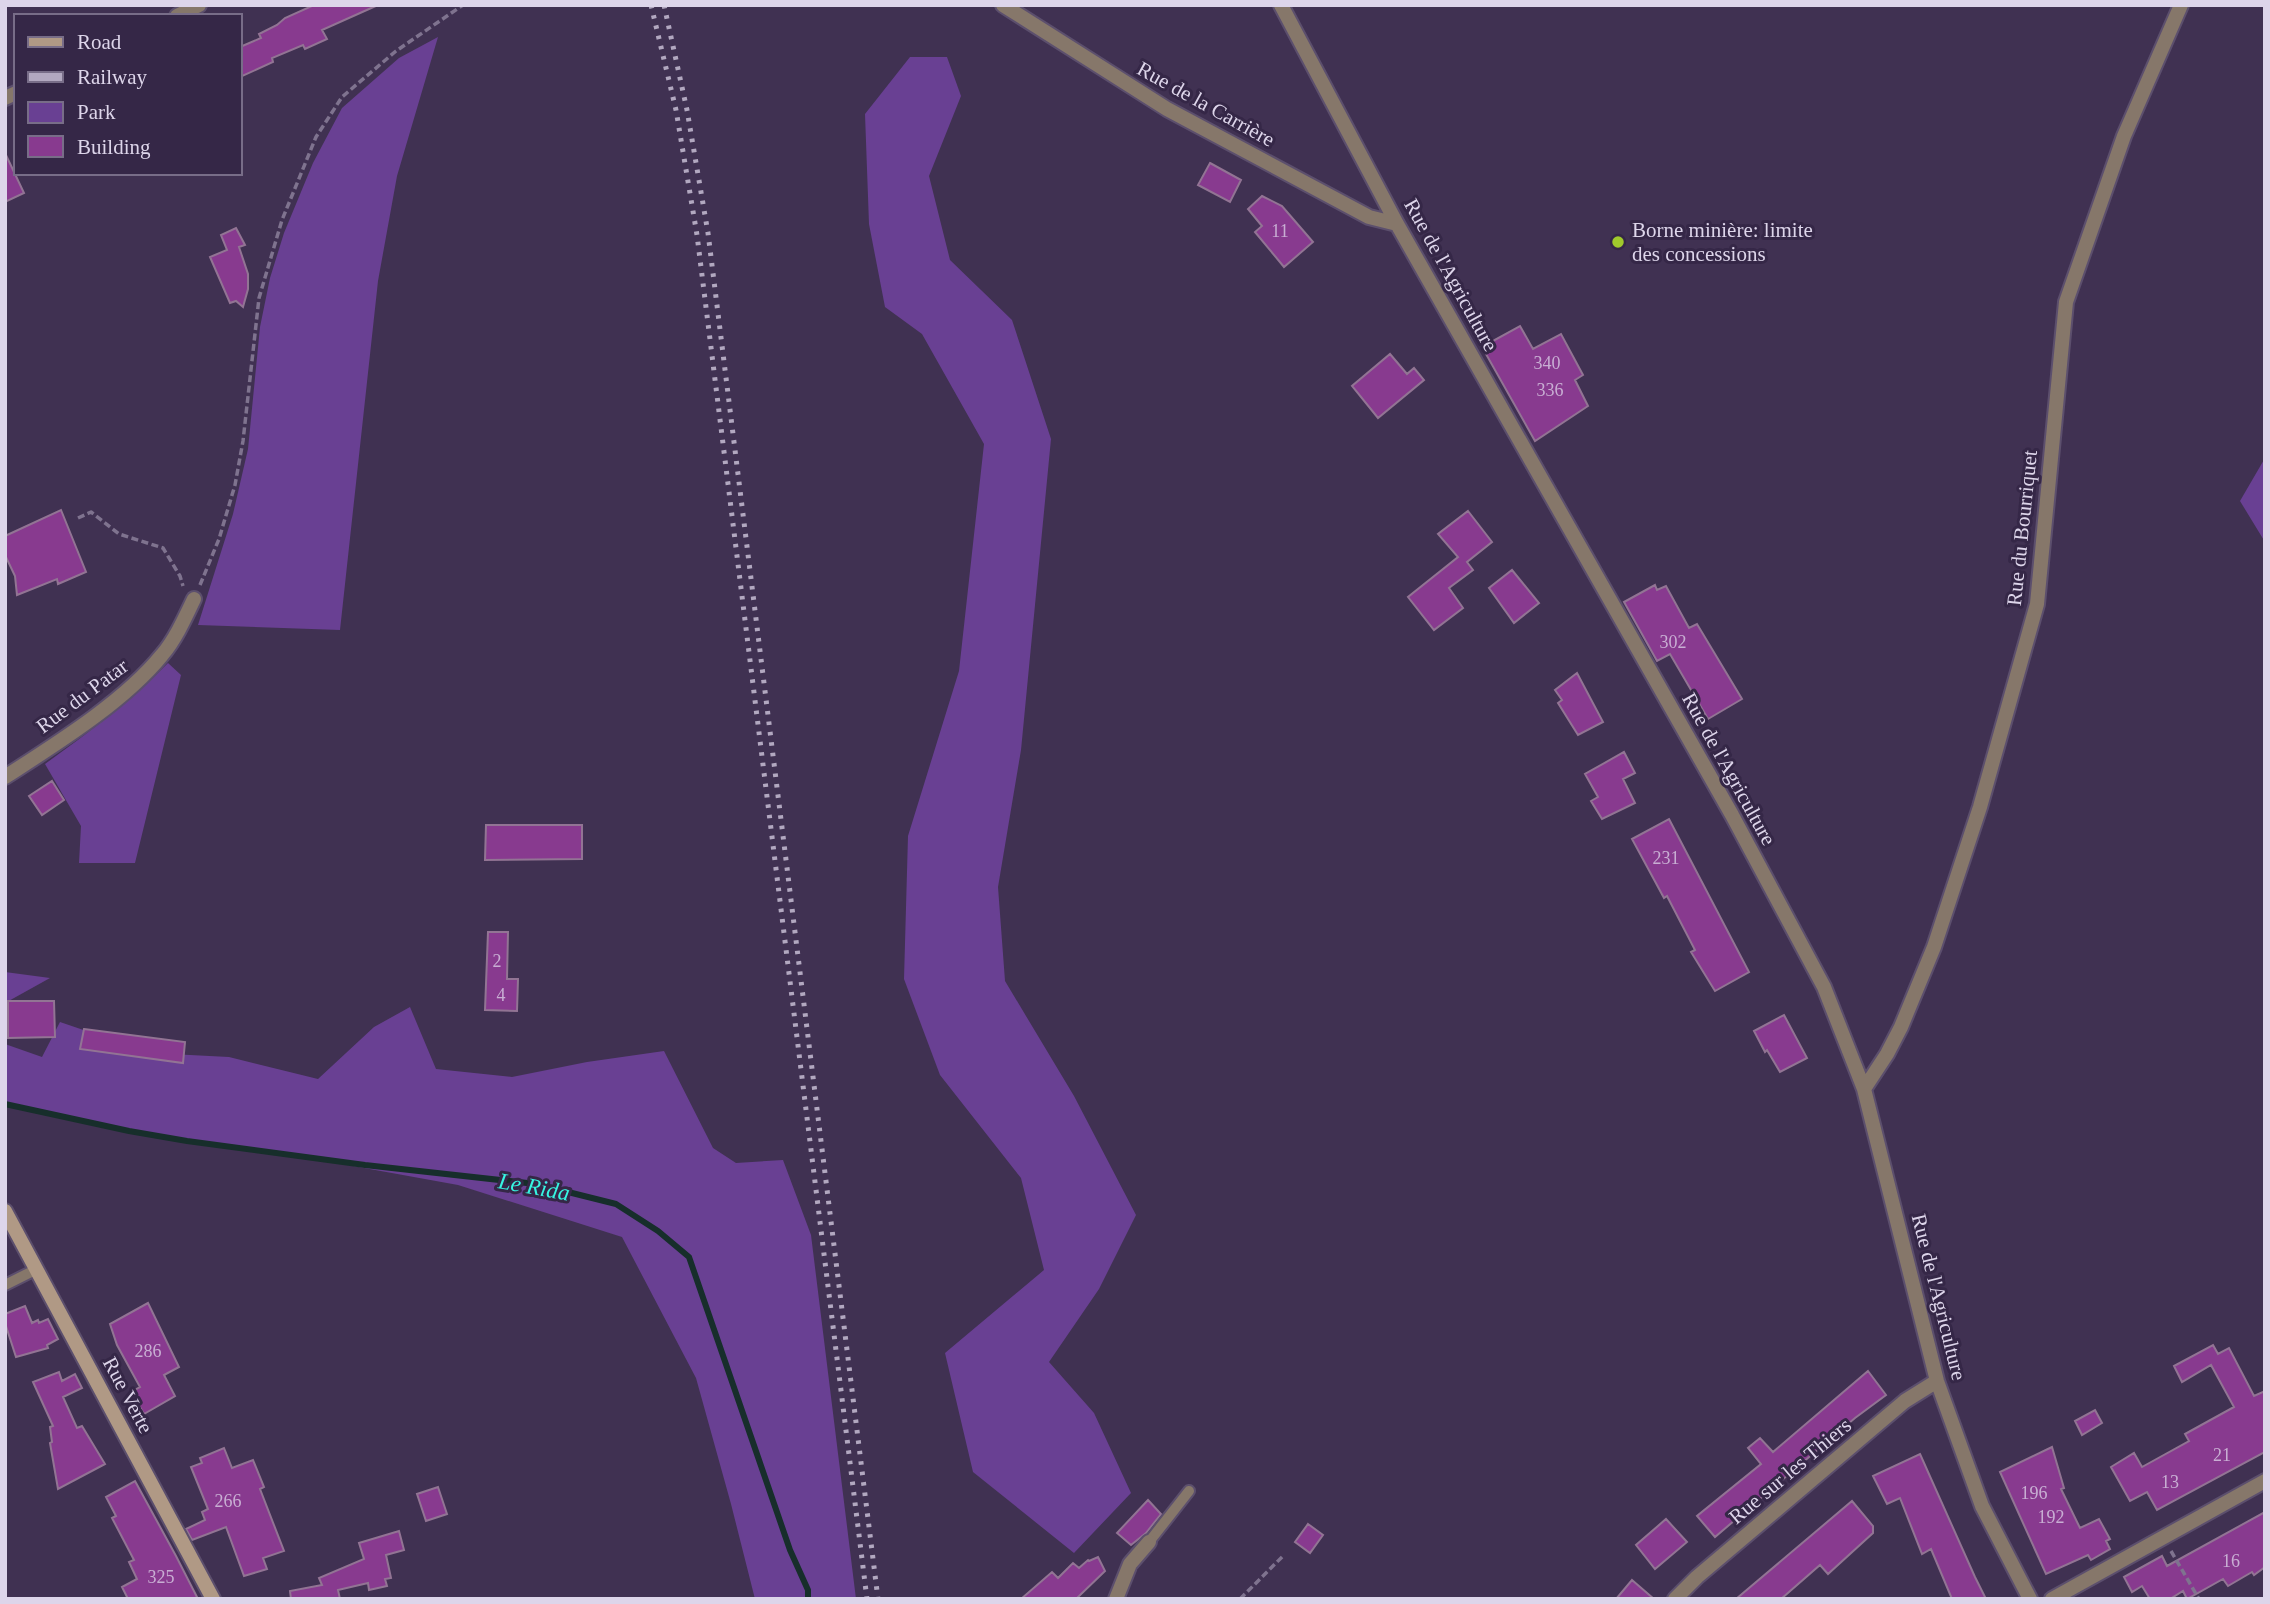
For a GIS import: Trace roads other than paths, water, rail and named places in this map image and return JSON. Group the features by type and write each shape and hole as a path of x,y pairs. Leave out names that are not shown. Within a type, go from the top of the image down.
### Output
{"street":[{"path":"181,14 199,5"},
{"name":"Rue de la Carrière","path":"1003,5 1167,109 1369,217 1397,224"},
{"name":"Rue de l'Agriculture","path":"1281,5 1397,224 1732,815 1824,988 1864,1089 1937,1381 1982,1506 2030,1599"},
{"name":"Rue du Bourriquet","path":"1864,1089 1896,1036 1934,947 1980,807 2037,604 2066,302 2124,136 2181,5"},
{"name":"Rue du Patar","path":"5,777 55,744 137,683 164,653 192,604"},
{"name":"Rue Verte","path":"5,1210 213,1599"},
{"name":"Rue sur les Thiers","path":"1675,1599 1697,1577 1905,1401 1937,1381"},
{"path":"2052,1599 2265,1481"},
{"path":"1116,1599 1130,1564 1149,1542"}],"lane":[{"path":"5,1285 37,1269"},
{"path":"1149,1542 1189,1490"}],"waterway":[{"name":"Le Rida","path":"5,1104 187,1141 536,1184 616,1204 658,1231 689,1257 790,1550 808,1590 808,1599"}],"railway":[{"path":"651,5 676,110 697,235 867,1599"},
{"path":"664,5 687,110 708,233 878,1599"}],"place":[{"name":"Borne minière: limite des concessions","path":"1618,242"}]}
